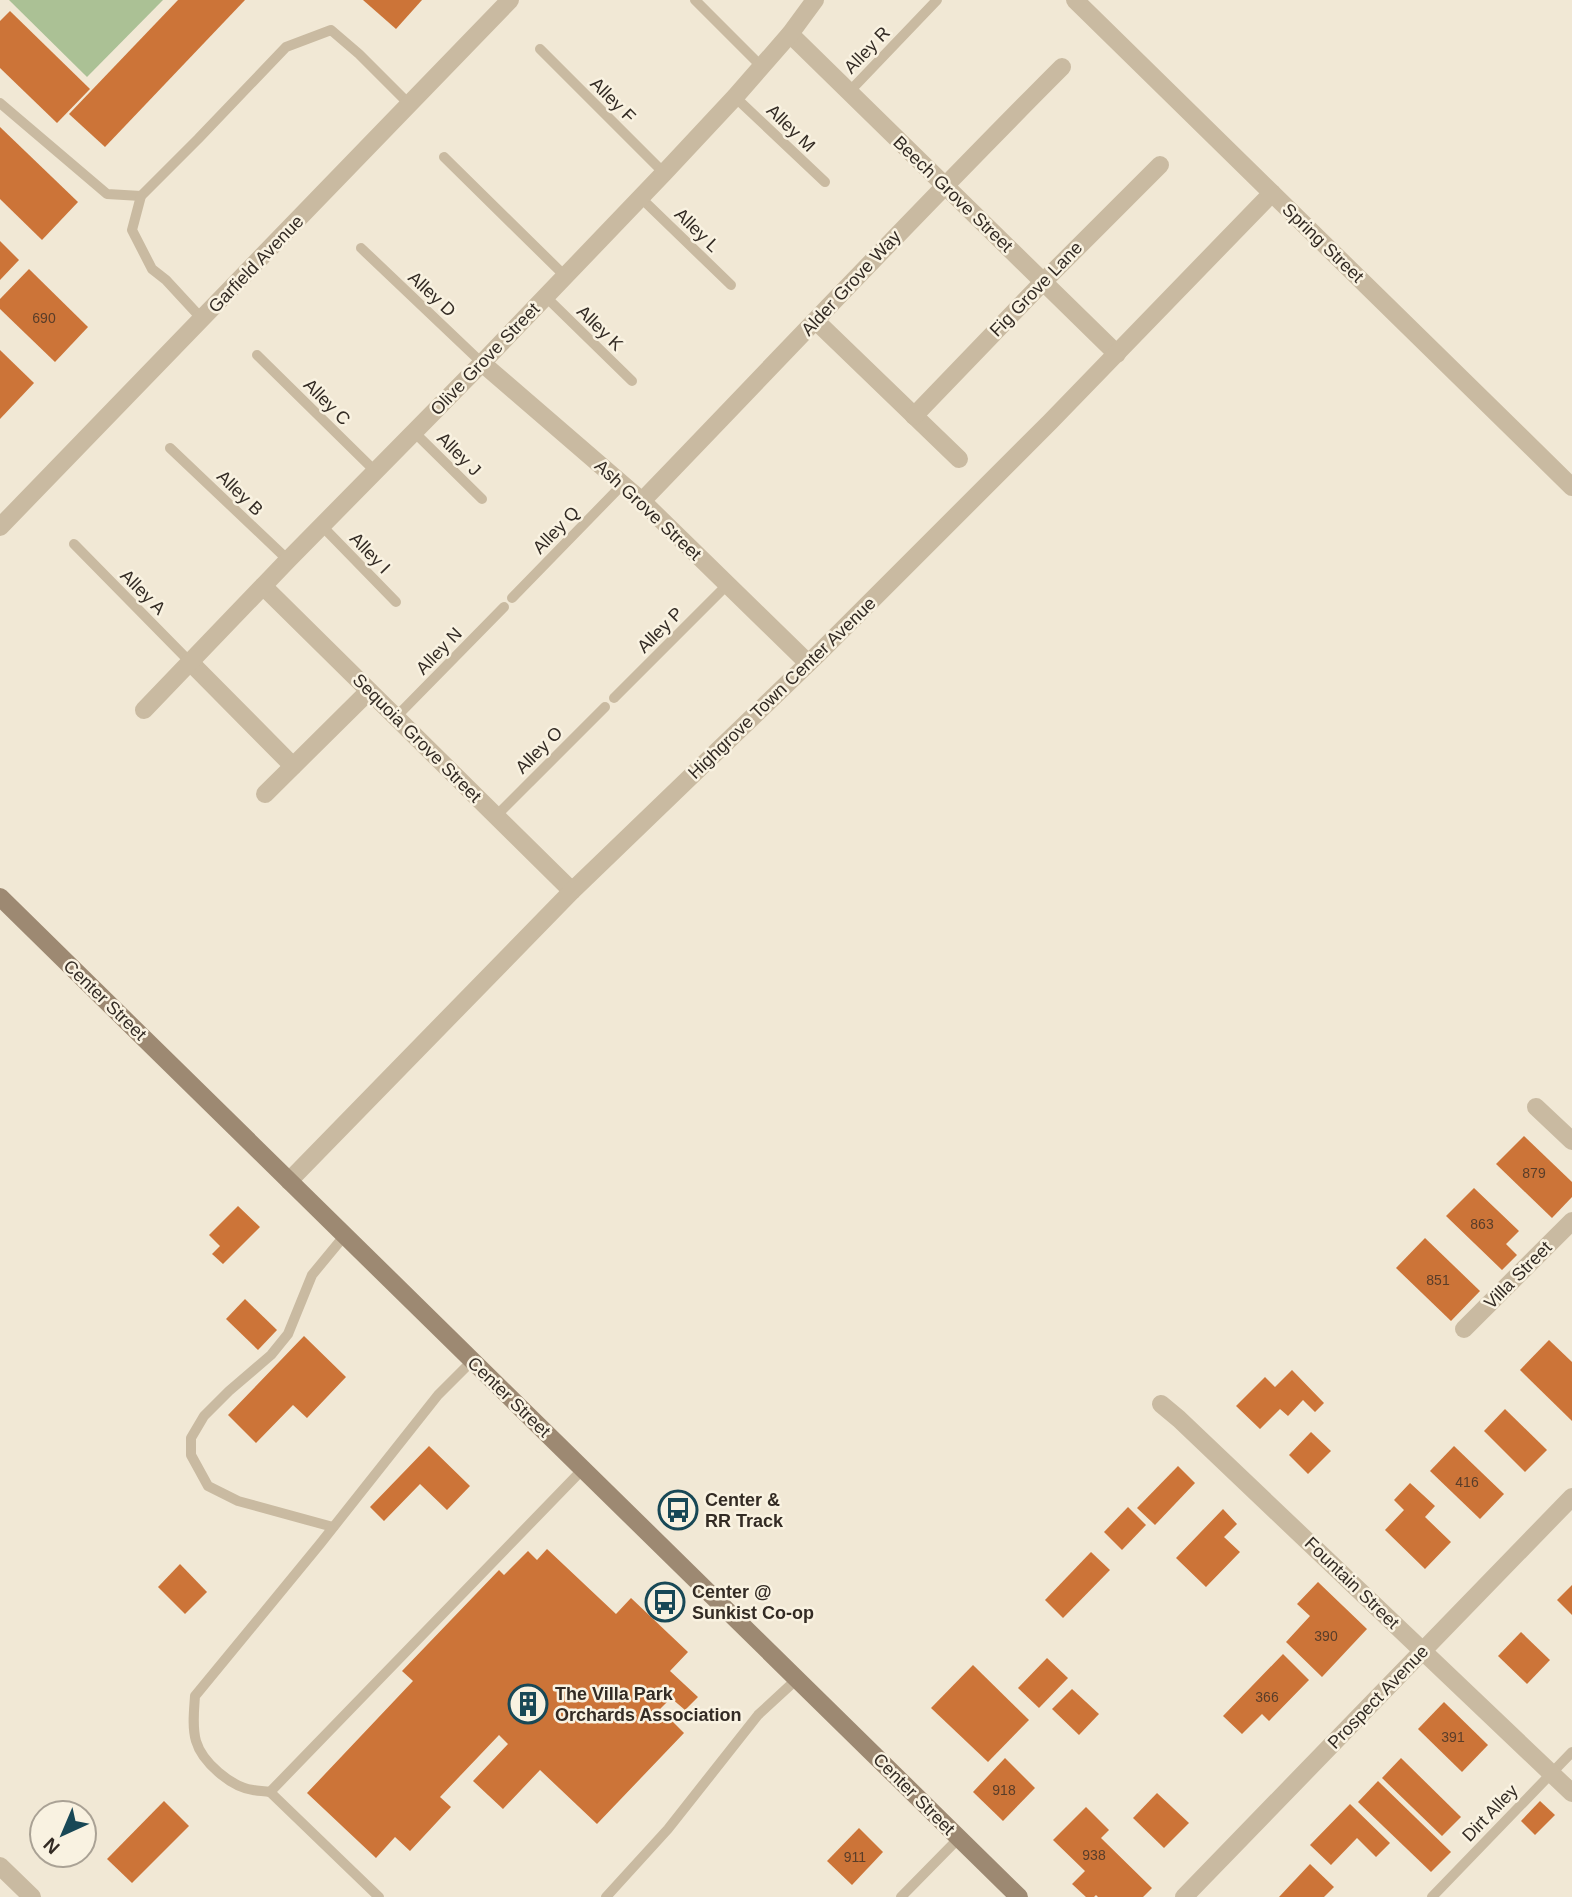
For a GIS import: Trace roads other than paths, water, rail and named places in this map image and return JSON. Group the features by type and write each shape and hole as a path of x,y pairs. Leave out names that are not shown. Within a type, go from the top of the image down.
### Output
{"main road":[{"name":"Center Street","path":"0,897 1018,1897"}],"street":[{"name":"Garfield Avenue","path":"0,527 510,0"},
{"name":"Olive Grove Street","path":"144,710 641,198 735,97 790,34 815,0"},
{"name":"Spring Street","path":"1075,0 1572,486"},
{"name":"Beech Grove Street","path":"790,34 1117,354"},
{"name":"Alder Grove Way","path":"642,500 1062,66"},
{"name":"Fig Grove Lane","path":"914,416 1160,165"},
{"name":"Highgrove Town Center Avenue","path":"289,1181 572,891 808,663 1117,354 1272,193"},
{"path":"816,321 959,459"},
{"name":"Ash Grove Street","path":"482,363 642,500 808,663"},
{"name":"Sequoia Grove Street","path":"262,586 572,891"},
{"path":"190,662 293,766"},
{"path":"265,794 369,691"},
{"path":"1536,1107 1572,1141"},
{"name":"Villa Street","path":"1464,1329 1572,1221"},
{"name":"Fountain Street","path":"1160,1404 1179,1419 1572,1793"},
{"name":"Prospect Avenue","path":"1184,1897 1572,1497"},
{"path":"0,1866 32,1897"}],"lane":[{"path":"695,0 761,66"},
{"name":"Alley R","path":"849,92 937,0"},
{"path":"202,320 166,280 152,269 132,230 141,196 286,47 331,30 410,104"},
{"name":"Alley F","path":"540,49 664,173"},
{"name":"Alley M","path":"735,97 825,182"},
{"path":"0,103 107,194 141,196"},
{"path":"444,156 565,276"},
{"name":"Alley L","path":"641,198 731,285"},
{"name":"Alley D","path":"361,248 482,363"},
{"name":"Alley K","path":"546,297 632,381"},
{"name":"Alley C","path":"257,355 375,471"},
{"name":"Alley J","path":"414,432 482,499"},
{"name":"Alley B","path":"170,448 288,560"},
{"name":"Alley Q","path":"508,602 623,484"},
{"name":"Alley I","path":"322,526 396,602"},
{"name":"Alley A","path":"74,544 190,662"},
{"name":"Alley P","path":"614,698 728,584"},
{"name":"Alley N","path":"396,717 508,602"},
{"name":"Alley O","path":"496,816 605,707"},
{"path":"333,1527 238,1501 208,1486 191,1455 191,1438 204,1416 271,1355 288,1335 312,1275 345,1235"},
{"path":"379,1897 270,1792 251,1790 229,1781 209,1763 196,1743 195,1696 438,1395 472,1360"},
{"path":"270,1792 583,1469"},
{"path":"606,1897 668,1829 758,1715 797,1679"},
{"name":"Dirt Alley","path":"1432,1897 1572,1752"},
{"path":"901,1897 959,1838"}],"place":[{"name":"Center & RR Track","path":"678,1510"},
{"name":"Center @ Sunkist Co-op","path":"665,1602"},
{"name":"The Villa Park Orchards Association","path":"528,1704"}]}
